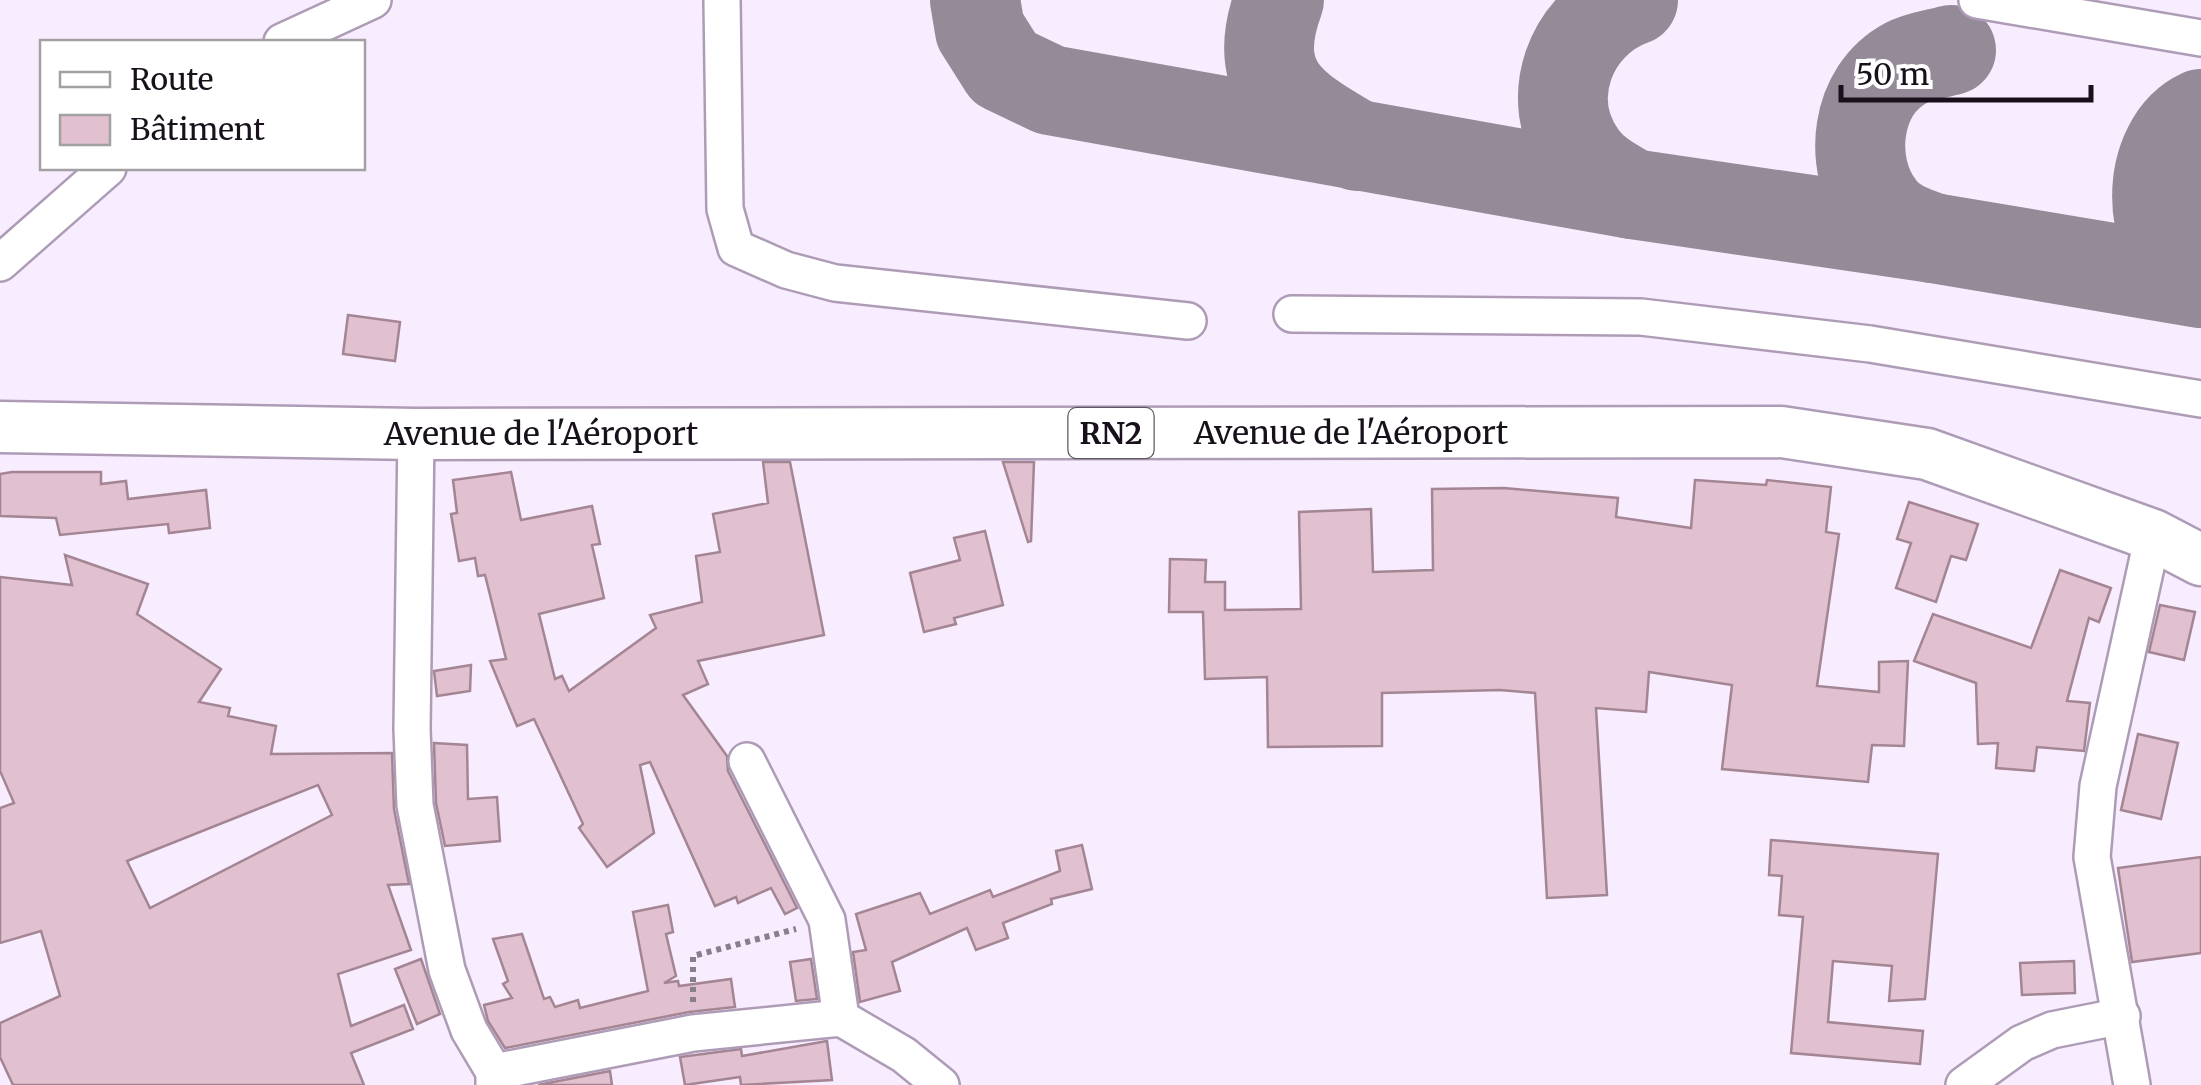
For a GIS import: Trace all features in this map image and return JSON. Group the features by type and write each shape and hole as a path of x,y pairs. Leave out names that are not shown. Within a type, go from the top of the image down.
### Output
{"highway":[{"name":"Avenue de l'Aéroport","path":"0,427 416,434 1781,432 1928,454 2153,535 2201,560"}],"street":[{"path":"286,40 373,0"},
{"path":"722,0 725,209 736,248 786,270 835,283 1188,320"},
{"path":"1977,0 2201,38"},
{"path":"0,263 106,170"},
{"path":"1292,314 1641,317 1870,344 2201,399"},
{"path":"416,434 414,805 447,970 469,1030 494,1078 693,1033 841,1018 904,1055 940,1085"},
{"path":"2132,1085 2092,857 2098,786 2153,535"},
{"path":"746,760 827,920 841,1018"},
{"path":"1964,1085 2022,1042 2052,1030 2122,1016"}],"path":[{"path":"693,1033 693,956 827,920"}],"building":[{"path":"348,315 400,322 395,361 343,354"},
{"path":"763,462 790,462 824,635 698,661 708,684 683,695 727,756 728,771 797,908 785,914 771,888 738,903 736,897 715,906 650,762 640,765 654,833 607,867 579,828 583,824 534,719 517,726 490,661 506,659 485,575 478,576 475,558 459,561 451,514 457,513 453,480 511,472 521,520 592,506 600,544 592,545 604,598 539,614 555,679 562,676 569,691 656,628 650,615 702,602 696,556 720,552 713,514 768,503"},
{"path":"1003,462 1034,462 1028,542"},
{"path":"101,472 101,484 126,481 128,499 206,490 210,528 169,533 168,524 60,535 56,518 0,516 0,474"},
{"path":"1695,480 1766,485 1767,480 1831,487 1826,532 1839,534 1817,686 1879,692 1879,662 1908,661 1904,746 1872,745 1868,782 1722,769 1732,685 1649,672 1646,712 1596,708 1607,895 1547,898 1535,693 1382,693 1382,746 1268,747 1267,677 1205,679 1203,612 1169,612 1170,559 1206,560 1205,582 1225,582 1225,610 1301,609 1299,512 1371,509 1373,572 1433,570 1432,489 1504,488 1618,498 1616,517 1691,528"},
{"path":"1909,502 1978,524 1966,560 1951,556 1936,602 1896,588 1911,543 1897,539"},
{"path":"985,531 1003,605 954,618 956,624 924,632 910,573 960,560 954,538"},
{"path":"65,555 148,584 137,614 221,669 199,702 230,708 228,716 276,726 271,754 392,753 394,809 409,884 388,885 411,950 338,974 351,1026 404,1005 413,1029 351,1053 364,1085 13,1085 0,1057 0,1023 60,996 41,931 0,943 0,808 14,803 0,771 0,577 72,585","holes":["318,785 332,815 150,908 127,861"]},
{"path":"2060,570 2111,588 2099,622 2089,618 2067,701 2090,703 2084,751 2037,747 2034,771 1996,768 1998,743 1978,744 1976,683 1914,661 1933,614 2031,648"},
{"path":"2160,605 2195,612 2184,660 2149,652"},
{"path":"471,665 470,691 437,696 434,671"},
{"path":"2138,734 2178,743 2161,819 2121,810"},
{"path":"434,743 467,745 468,799 497,797 500,841 445,846 436,803"},
{"path":"1771,840 1938,854 1925,999 1889,1001 1892,966 1833,961 1828,1022 1923,1031 1920,1064 1791,1053 1803,917 1779,915 1782,876 1769,875"},
{"path":"1082,845 1092,889 1051,899 1052,904 1003,923 1008,938 976,950 967,928 892,962 900,991 860,1002 853,952 866,950 856,914 920,893 930,914 990,890 993,897 1060,871 1056,851"},
{"path":"2201,857 2201,953 2132,962 2118,868"},
{"path":"668,905 673,932 666,934 676,976 664,983 678,981 679,986 731,979 735,1007 689,1012 505,1048 488,1021 484,1005 512,998 503,984 508,981 493,939 522,934 544,999 550,997 555,1007 578,1000 580,1008 648,991 633,912"},
{"path":"421,959 440,1014 417,1024 395,969"},
{"path":"811,959 817,999 796,1001 790,962"},
{"path":"2074,961 2075,993 2022,995 2020,963"},
{"path":"827,1041 832,1080 741,1085 740,1077 685,1085 680,1057 741,1049 742,1056"},
{"path":"610,1071 612,1085 538,1085"}],"taxiway":[{"path":"975,0 980,30 1004,68 1050,90 1632,194 1933,238 2201,283"},
{"path":"1279,0 1269,53 1282,90 1314,119 1358,146"},
{"path":"1632,194 1599,173 1582,156 1570,134 1564,88 1568,65 1578,44 1611,11 1633,0"},
{"path":"1933,238 1897,223 1880,207 1863,170 1861,129 1876,91 1889,75 1906,63 1951,50"},
{"path":"2201,114 2182,128 2168,147 2157,196 2168,244 2182,264 2201,277"}]}
